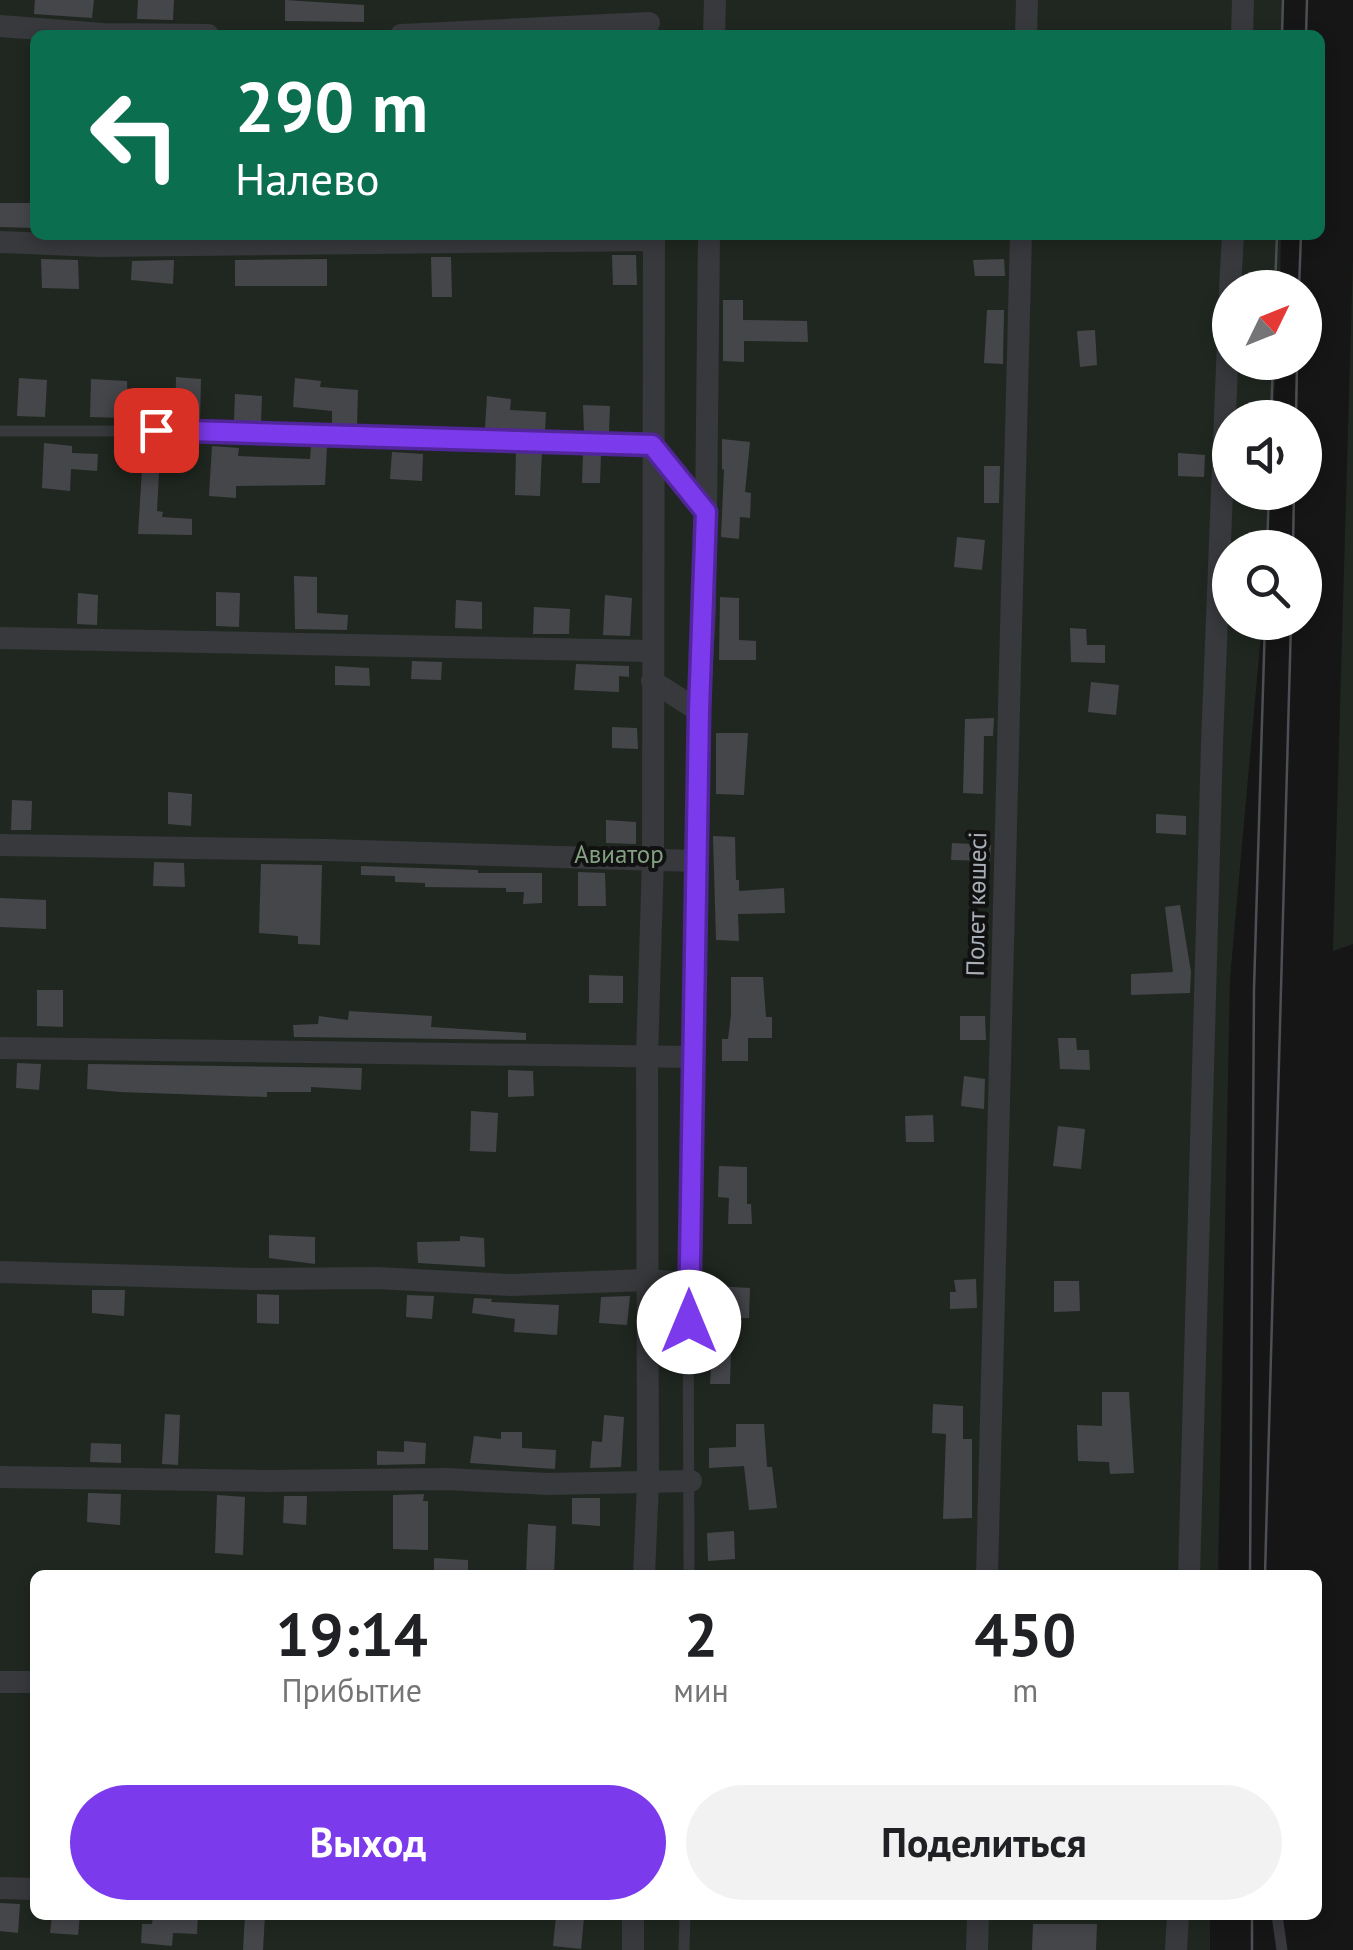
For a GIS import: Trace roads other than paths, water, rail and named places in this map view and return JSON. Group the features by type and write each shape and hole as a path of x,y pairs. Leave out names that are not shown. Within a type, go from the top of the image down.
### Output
{"street":[{"path":"714,30 715,0"},
{"path":"1026,30 1027,0"},
{"path":"1242,30 1243,0"},
{"path":"479,30 649,19"},
{"path":"0,26 52,30"},
{"path":"0,242 100,246 469,240"},
{"path":"644,1570 648,1483 647,1056 653,859 654,240"},
{"path":"699,711 709,240"},
{"name":"Полет көшесі","path":"987,1570 1021,240"},
{"path":"1231,270 1232,240"},
{"path":"1189,1570 1212,742 1226,380"},
{"path":"0,638 651,651"},
{"path":"652,681 699,711"},
{"path":"0,845 696,861"},
{"path":"0,1048 692,1057"},
{"path":"0,1272 377,1278 511,1285 647,1280 688,1283"},
{"path":"0,1477 691,1481"},
{"path":"0,1682 30,1682"},
{"path":"0,1888 30,1889"},
{"path":"632,1920 633,1950"},
{"path":"977,1950 978,1920"},
{"path":"1176,1950 1178,1920"}],"lane":[{"path":"0,431 156,430 652,445 706,512"},
{"path":"689,1570 688,1283 699,711"},
{"path":"684,1920 684,1950"},
{"path":"1277,1920 1282,1950"}],"tram line":[{"path":"1282,30 1283,0"},
{"path":"1306,30 1307,0"},
{"path":"1276,270 1277,240"},
{"path":"1300,270 1301,240"},
{"path":"1272,380 1272,400"},
{"path":"1296,400 1297,380"},
{"path":"1268,510 1268,530"},
{"path":"1293,530 1294,510"},
{"path":"1250,1570 1254,989 1264,640"},
{"path":"1265,1570 1291,640"},
{"path":"1252,1920 1252,1950"}],"park label":[{"name":"Авиатор","path":"619,854"}]}
